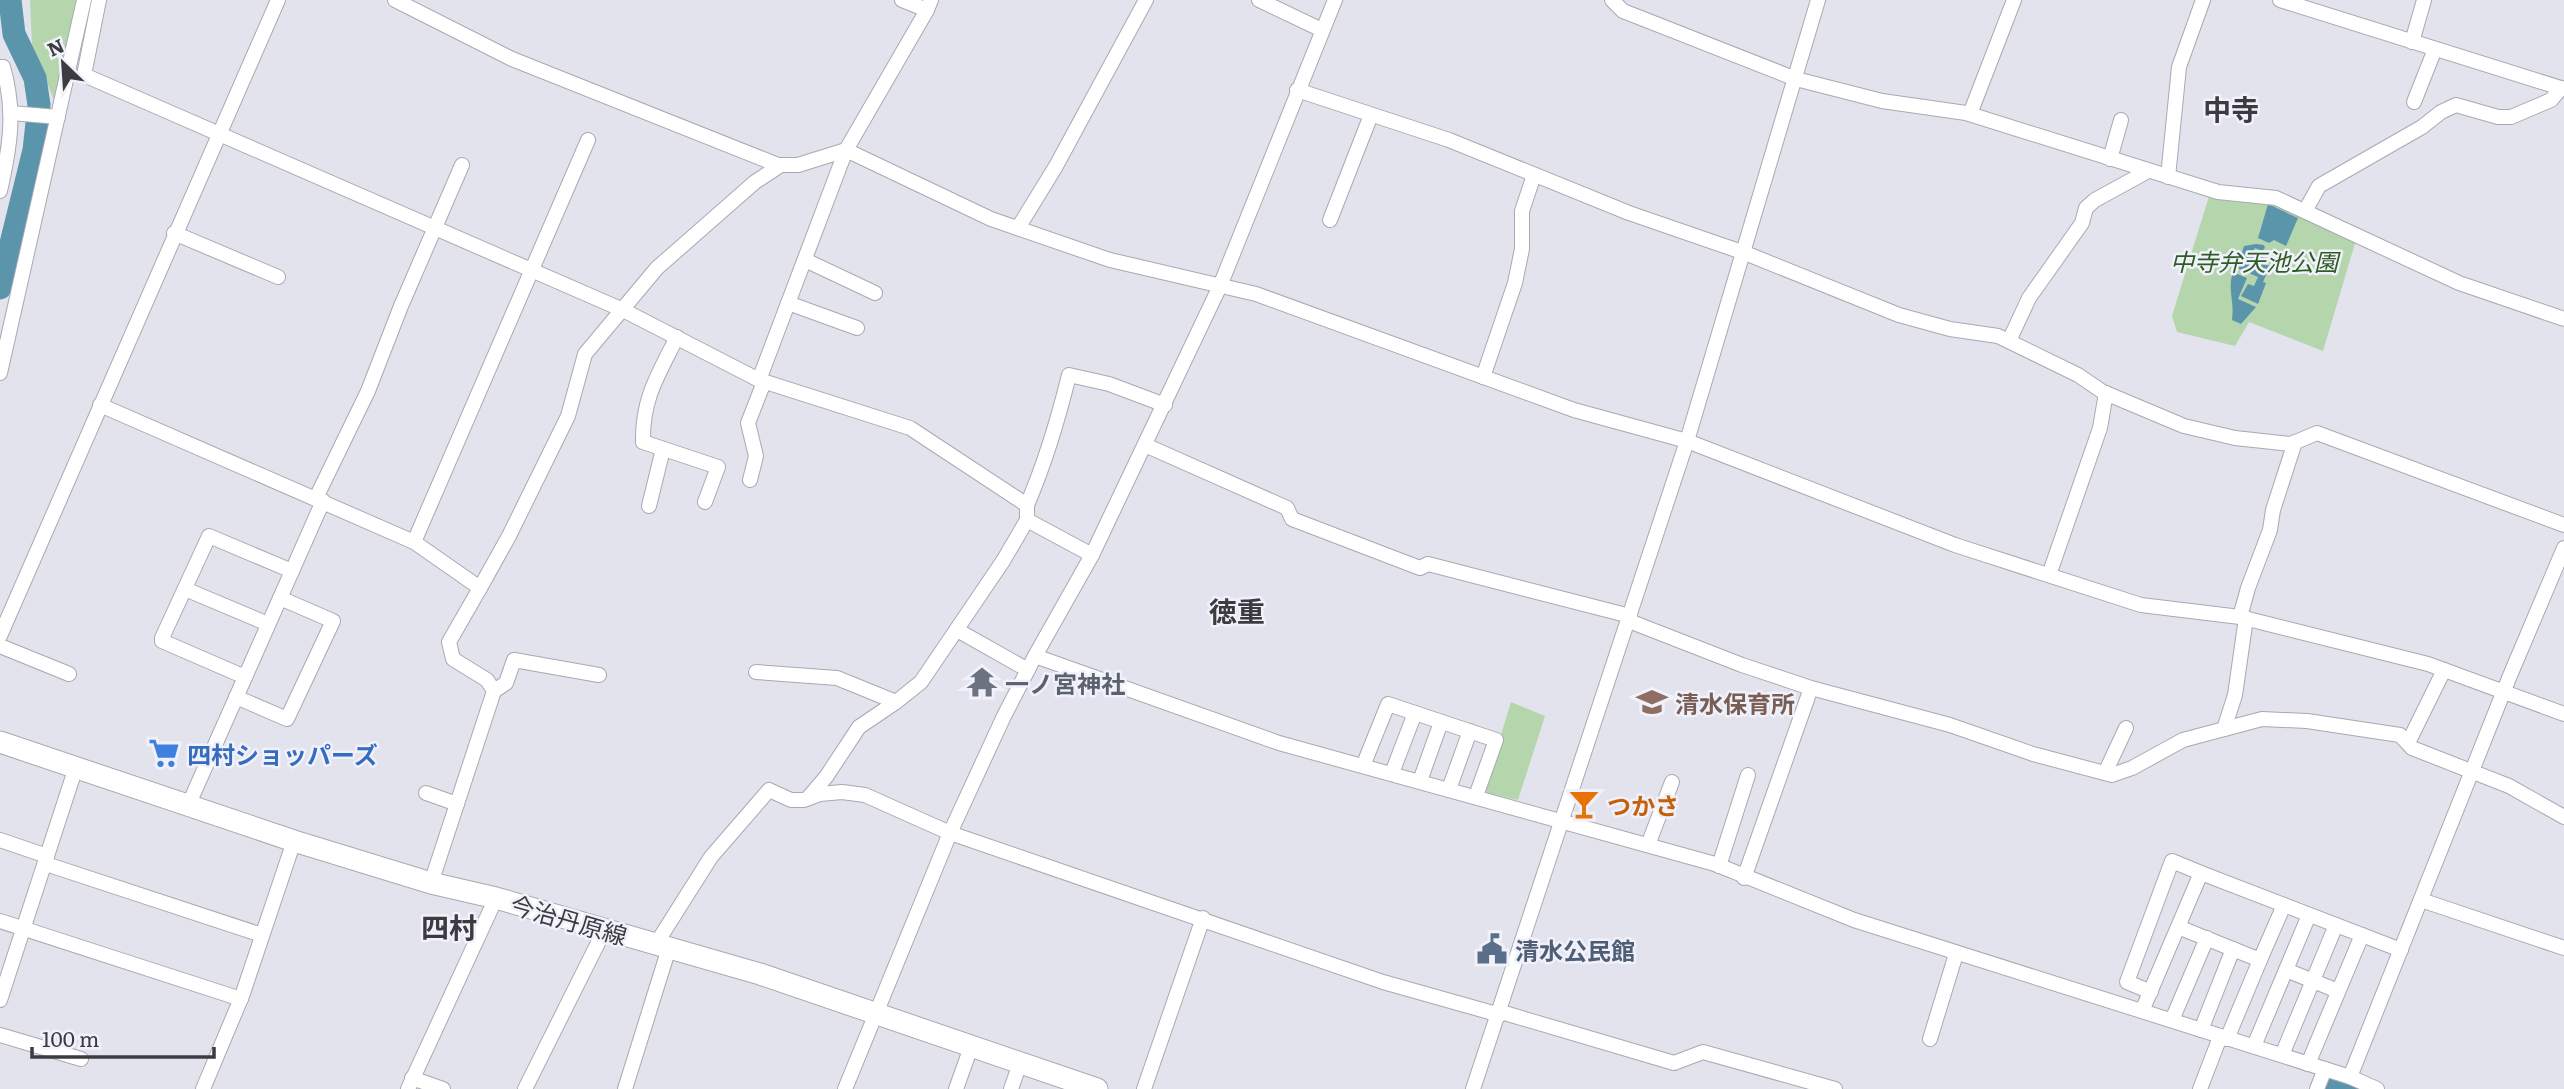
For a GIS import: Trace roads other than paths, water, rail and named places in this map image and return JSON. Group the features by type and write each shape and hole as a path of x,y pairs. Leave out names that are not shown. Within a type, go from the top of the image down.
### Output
{"main road":[{"name":"今治丹原線","path":"0,742 294,841 431,883 496,898 760,974 1097,1089"}],"street":[{"path":"0,373 85,0"},
{"path":"99,0 84,75 623,310 761,381 910,428 1027,513 1092,555"},
{"path":"0,636 217,134 278,0"},
{"path":"395,0 512,59 780,165 799,165 846,150 991,219 1110,260 1256,293 1574,410 1687,441 1955,545 2141,605 2243,617 2428,664 2503,694 2564,714"},
{"path":"750,480 756,456 748,423 788,303 846,150 929,5 902,0"},
{"path":"1018,228 1056,166 1146,0"},
{"path":"1259,0 1322,30"},
{"path":"845,1089 950,833 1035,656 1092,555 1220,286 1335,0"},
{"path":"1612,0 1623,11 1796,79 1882,100 1970,114 2218,192 2276,198 2459,283 2564,319"},
{"path":"1474,1089 1687,441 1818,0"},
{"path":"1970,114 2014,0"},
{"path":"2168,177 2179,67 2203,0"},
{"path":"2280,0 2563,89"},
{"path":"2412,42 2420,1"},
{"path":"2414,102 2435,49"},
{"path":"0,67 3,68 9,86 11,113 10,145 0,191"},
{"path":"2305,211 2319,186 2422,127 2441,112 2456,106 2498,117 2511,117 2551,100 2563,89"},
{"path":"1297,90 1448,140 1629,213 1745,253 1899,315 1950,329 1998,335 2078,375 2106,393 2184,426 2235,438 2291,444 2317,433 2564,524"},
{"path":"11,113 57,117"},
{"path":"1330,220 1371,115"},
{"path":"2110,159 2121,120"},
{"path":"414,542 587,140"},
{"path":"188,806 292,572 319,500 463,165"},
{"path":"494,691 487,680 453,659 449,642 509,536 568,416 585,354 657,268 755,182 780,165"},
{"path":"2009,341 2029,298 2082,223 2086,208 2095,200 2148,171"},
{"path":"1483,377 1516,283 1522,249 1522,211 1534,175"},
{"path":"174,233 278,277"},
{"path":"805,260 876,293"},
{"path":"788,303 857,328"},
{"path":"677,337 649,393 642,418 643,442 718,467 705,502"},
{"path":"807,799 826,777 859,727 921,682 957,630 1027,513 1057,424 1069,375 1109,384 1164,405"},
{"path":"2049,575 2100,428 2106,393"},
{"path":"100,405 414,542 480,588"},
{"path":"2224,729 2235,695 2248,588 2270,530 2273,510 2295,442"},
{"path":"1145,445 1287,508 1292,519 1420,568 1428,564 1629,618 1742,665 1811,688 1950,725 2033,754 2112,775 2132,768 2183,740 2262,719 2307,721 2400,735 2412,748 2509,786 2564,817"},
{"path":"649,506 663,449"},
{"path":"244,677 162,641 162,638 209,536 292,572"},
{"path":"2350,1077 2564,548"},
{"path":"185,589 268,624"},
{"path":"236,697 288,719 333,621 280,598"},
{"path":"957,630 1028,670"},
{"path":"0,646 68,674"},
{"path":"1035,656 1279,743 1563,820 1719,866 1854,920 2282,1055 2378,1089"},
{"path":"431,883 494,691 506,683 514,660 599,674"},
{"path":"2408,743 2444,670"},
{"path":"756,672 836,678 896,702"},
{"path":"1744,878 1811,688"},
{"path":"1363,766 1388,704 1496,740 1476,796"},
{"path":"1392,774 1415,713"},
{"path":"1420,781 1441,722"},
{"path":"2105,773 2126,728"},
{"path":"1449,789 1470,731"},
{"path":"0,1000 76,767"},
{"path":"1719,866 1748,775"},
{"path":"1648,845 1672,782"},
{"path":"625,1089 662,946 711,858 768,790 792,800 842,792 865,795 950,833 1383,982 1674,1063 1703,1052 1835,1089"},
{"path":"426,793 457,804"},
{"path":"0,841 46,860 262,935"},
{"path":"203,1089 241,999 294,841"},
{"path":"2151,992 2127,982 2172,861 2401,950"},
{"path":"2142,1011 2202,873"},
{"path":"443,1089 410,1084 496,898"},
{"path":"2421,900 2564,948"},
{"path":"2200,1089 2284,905"},
{"path":"2254,1046 2309,915"},
{"path":"1144,1089 1203,919"},
{"path":"0,921 241,999"},
{"path":"2282,1055 2336,925"},
{"path":"2178,927 2260,960"},
{"path":"525,1089 605,929"},
{"path":"2308,1064 2362,935"},
{"path":"2172,1020 2207,938"},
{"path":"2141,946 2166,955"},
{"path":"2201,1030 2233,949"},
{"path":"1930,1039 1956,954"},
{"path":"2286,970 2338,991"},
{"path":"0,1035 81,1059"},
{"path":"956,1089 971,1047"},
{"path":"1011,1089 1020,1063"},
{"path":"2317,1089 2325,1069"}],"water":[{"path":"2268,204 2298,218 2286,246 2274,240 2269,243 2258,238"},
{"path":"2264,245 2265,248 2262,251 2255,248 2251,255 2258,260 2261,256 2264,258 2263,264 2270,266 2258,304 2241,296 2248,284 2254,286 2258,277 2237,268 2244,246"},
{"path":"2233,272 2247,278 2238,299 2256,307 2241,324 2232,320"}],"waterway":[{"path":"0,288 34,150 39,105 35,78 14,34 10,0"},
{"path":"2327,1089 2329,1082 2347,1089"}],"place":[{"name":"一ノ宮神社","path":"982,682"},
{"name":"清水保育所","path":"1652,702"},
{"name":"四村ショッパーズ","path":"164,753"},
{"name":"つかさ","path":"1584,804"},
{"name":"清水公民館","path":"1492,949"}],"district":[{"name":"中寺","path":"2231,108"},
{"name":"徳重","path":"1237,610"},
{"name":"四村","path":"449,926"}],"park label":[{"name":"中寺弁天池公園","path":"2254,260"}]}
